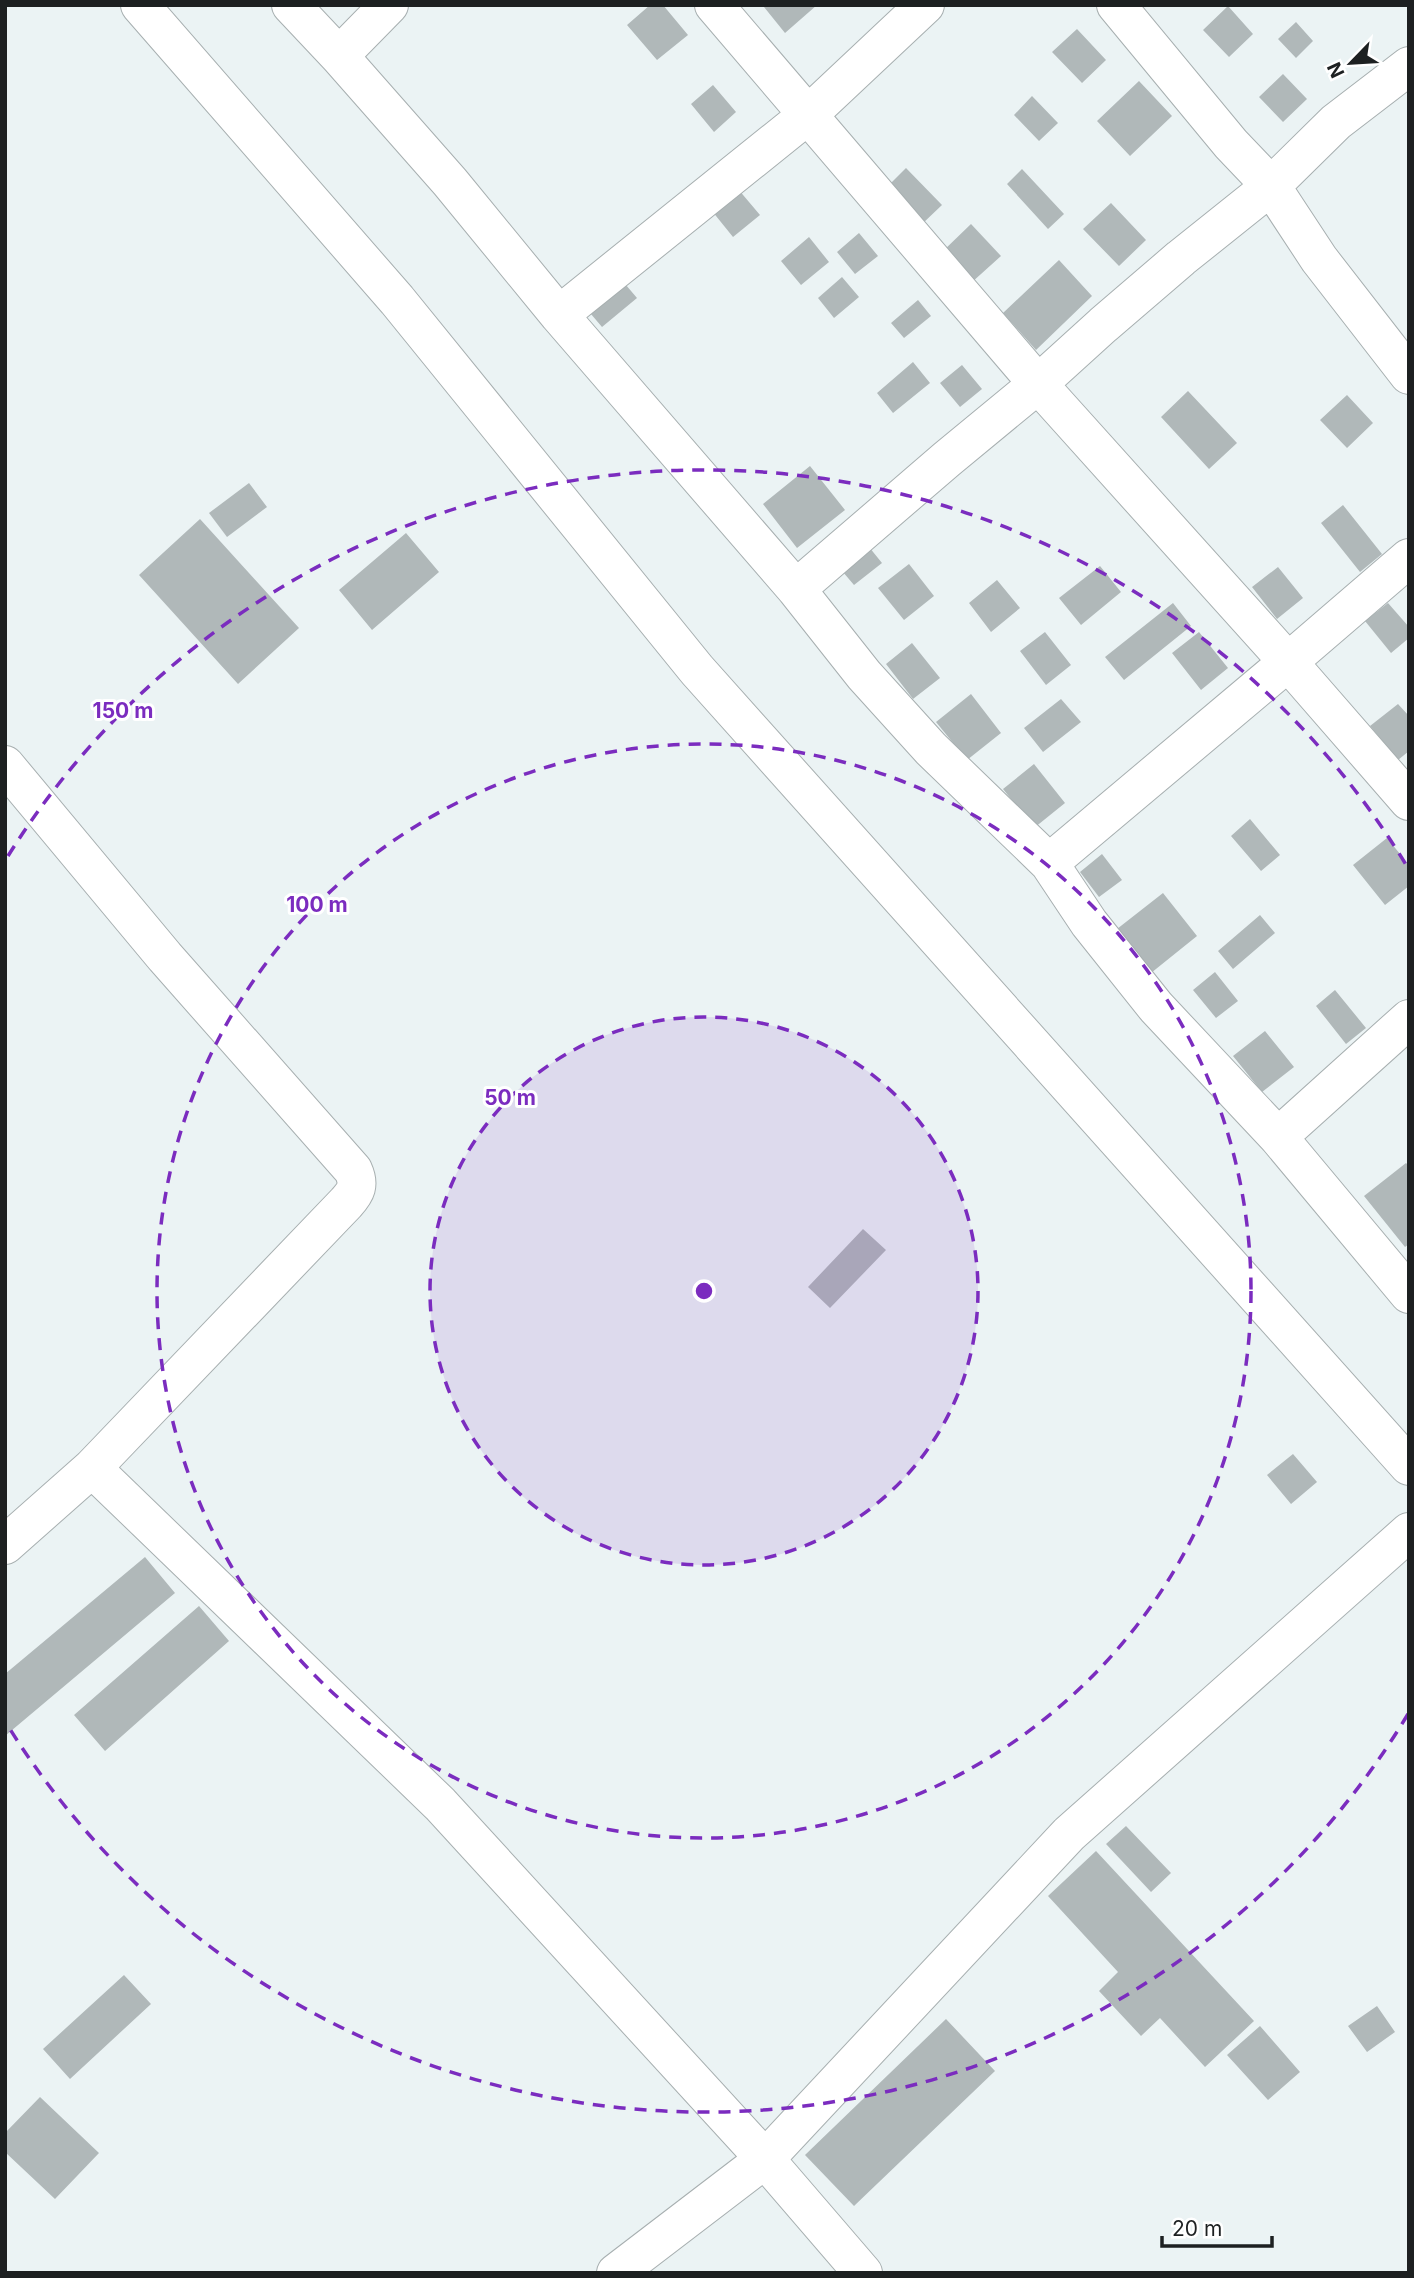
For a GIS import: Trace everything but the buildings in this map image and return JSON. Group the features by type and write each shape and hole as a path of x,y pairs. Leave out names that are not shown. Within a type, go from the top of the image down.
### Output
{"street":[{"path":"140,5 397,300 697,670 1409,1466"},
{"path":"291,5 450,182 559,315 796,589 863,675 923,740 1049,863 1088,923 1156,1007 1278,1137 1409,1294"},
{"path":"339,56 389,5"},
{"path":"714,5 1038,384 1409,801"},
{"path":"559,315 809,114 925,5"},
{"path":"1116,5 1231,144 1271,186 1319,259 1409,375"},
{"path":"796,589 1038,384 1181,258 1271,186 1336,122 1409,66"},
{"path":"1049,863 1409,558"},
{"path":"5,765 165,957 353,1170 357,1180 356,1191 346,1203 92,1468 5,1545"},
{"path":"1278,1137 1409,1019"},
{"path":"92,1468 440,1804 765,2159 863,2273"},
{"path":"616,2273 765,2159 1069,1834 1409,1532"}]}
